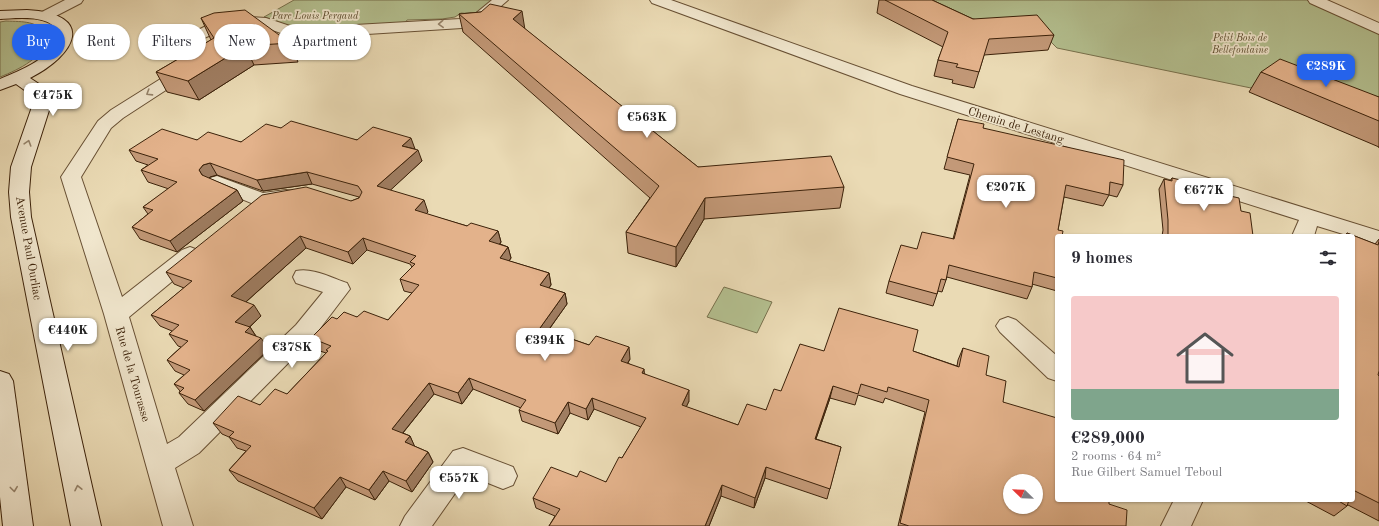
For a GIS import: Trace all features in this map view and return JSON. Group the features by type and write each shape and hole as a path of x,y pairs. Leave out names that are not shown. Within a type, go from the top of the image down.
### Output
{"street":[{"path":"45,16 76,0"},
{"name":"Rue de la Tourasse","path":"178,526 116,314 71,177 104,125 127,107 200,61 204,55 194,43 195,37 217,26 232,23 266,23 292,32 313,32 462,23 480,17 502,0"},
{"name":"Chemin de Lestang","path":"657,0 906,90 1307,226 1379,238"},
{"path":"1316,0 1379,30"},
{"path":"0,15 19,14 45,16 60,23 65,29 66,37 62,46 52,56 37,67 9,81"},
{"name":"Avenue Paul Ourliac","path":"9,81 36,90 41,94 43,101 21,167 19,192 21,217 86,526"},
{"path":"217,182 261,200"},
{"path":"242,214 261,200 305,193"},
{"path":"116,314 206,243"},
{"path":"160,464 189,445 304,332 339,289 304,277"},
{"path":"1008,326 1055,369"},
{"path":"0,381 18,526"},
{"path":"415,526 463,460 503,476"},
{"path":"1176,526 1188,502"}],"green space":[{"name":"Parc Louis Pergaud","path":"294,0 493,0 476,14 461,13 455,17 442,19 407,20 404,25 371,27 371,24 283,24 264,17"},
{"name":"Petit Bois de Bellefontaine","path":"910,0 1312,0 1379,31 1379,117 1272,74 1251,88 1057,48 1034,25 973,30"},
{"path":"0,22 24,22 34,24 12,24 12,60 32,60 0,77"},
{"path":"724,287 772,302 757,333 707,317"}],"building":[{"path":"885,0 932,0 973,19 1037,15 1054,35 989,39 979,72 956,67 958,64 938,60 948,32"},
{"path":"490,4 522,11 513,19 698,167 831,156 844,187 705,198 676,247 626,232 659,186 459,14 481,12"},
{"path":"245,10 264,24 214,24 214,38 201,18 214,13"},
{"path":"270,28 278,34 278,44 270,44"},
{"path":"214,38 214,60 222,60 188,81 156,72 176,60 206,60 206,43"},
{"path":"1280,59 1379,97 1379,121 1261,72"},
{"path":"958,119 984,124 983,128 1124,160 1123,185 1110,182 1109,195 1066,185 1058,230 1063,231 1062,234 1055,234 1055,277 1034,272 1032,287 949,265 946,280 941,279 937,294 889,281 901,245 917,249 922,232 954,239 974,164 947,157"},
{"path":"291,121 357,140 373,127 411,138 402,146 418,150 377,186 424,200 415,210 467,226 471,223 498,231 489,241 508,247 500,258 549,273 540,285 565,293 540,328 589,345 596,336 629,347 621,361 644,369 642,373 689,390 682,405 738,425 747,404 766,410 774,389 781,391 800,344 824,351 839,308 918,330 913,351 959,367 963,348 989,356 986,375 1006,381 1003,402 1055,417 1055,502 1109,502 1109,504 1127,510 1126,526 909,526 900,523 929,400 888,387 887,392 861,384 858,394 833,386 815,439 841,447 830,489 766,467 755,498 722,485 705,526 549,526 560,509 533,498 551,467 577,477 580,471 606,482 619,457 622,458 646,418 592,398 586,409 568,402 555,423 519,410 526,400 469,378 458,393 429,383 392,429 410,436 405,442 428,452 406,481 383,471 369,490 340,477 314,508 229,470 251,446 229,437 234,432 213,423 238,396 260,405 275,389 287,394 331,346 311,338 332,317 337,319 344,312 357,317 364,311 388,320 419,285 400,279 415,264 410,262 416,256 363,238 348,252 300,236 231,296 254,305 235,322 250,327 245,332 261,338 195,400 179,393 184,388 174,384 190,370 167,360 188,341 169,334 179,325 151,315 192,281 166,272 262,195 306,187 351,201 359,198 362,192 358,186 307,172 257,180 210,163 203,165 199,170 202,175 237,190 170,241 132,227 153,210 143,207 177,182 141,170 158,159 129,150 162,129 197,140 208,132 241,142 266,124 281,128"},
{"path":"1172,178 1194,183 1195,188 1239,198 1241,211 1250,213 1253,234 1168,234 1164,179 1172,181"},
{"path":"1355,236 1378,245 1379,242 1379,503 1355,491"},
{"path":"1340,502 1348,502 1347,506"}]}
